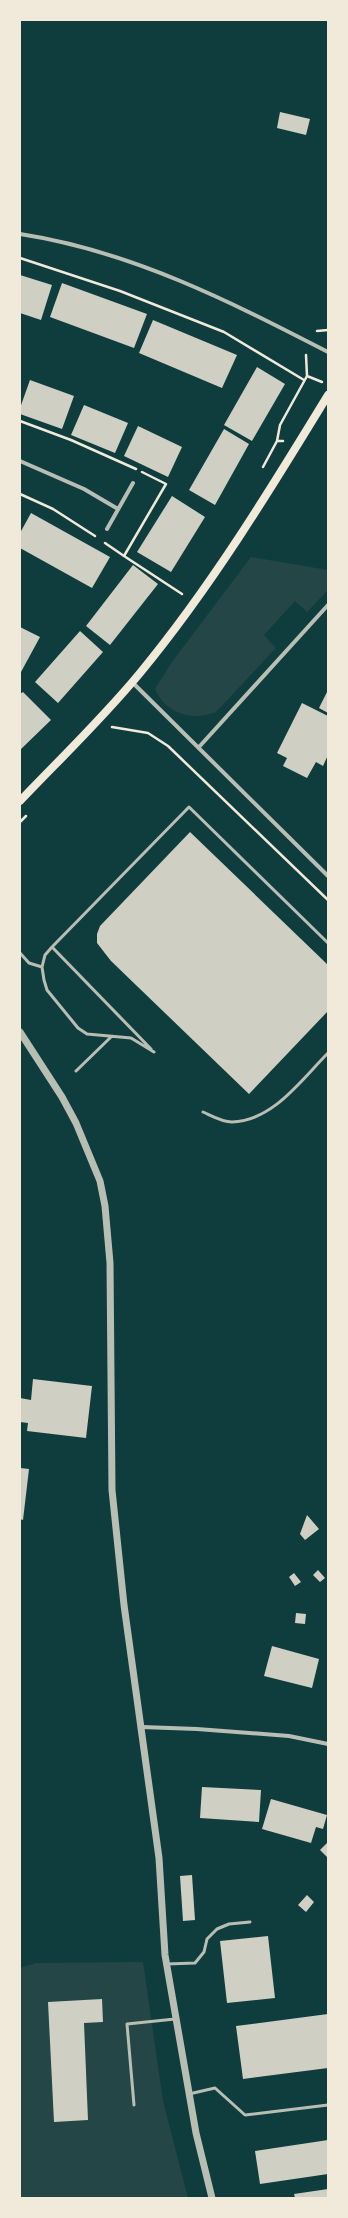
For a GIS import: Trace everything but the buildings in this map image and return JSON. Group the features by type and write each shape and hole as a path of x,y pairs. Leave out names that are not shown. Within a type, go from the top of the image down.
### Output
{"main road":[{"path":"20,801 132,682 208,583 276,480 328,395"}],"street":[{"path":"20,234 38,236 133,262 168,275 248,310 328,352"},
{"path":"20,461 84,488 118,509"},
{"path":"107,529 133,483"},
{"path":"199,747 328,605"},
{"path":"132,682 328,876"},
{"path":"20,1032 62,1097 76,1123 97,1175 106,1206 110,1263 112,1490 124,1605 159,1858 166,1964 196,2133 212,2198"},
{"path":"142,1727 197,1729 289,1736 328,1744"}],"lane":[{"path":"52,947 154,1052 131,1038 87,1034 78,1028 47,990 42,967 45,955 52,947 189,807 328,943"},
{"path":"20,953 29,963 42,967"},
{"path":"76,1071 112,1036"},
{"path":"203,1112 216,1119 231,1122 261,1115 275,1105 328,1053"},
{"path":"166,1964 195,1963 204,1952 207,1939 217,1929 229,1924 250,1922"},
{"path":"134,2105 128,2024 176,2019"},
{"path":"189,2094 215,2088 245,2115 328,2105"}],"path":[{"path":"20,258 120,291 217,329 249,346 304,380"},
{"path":"315,334 318,330 328,330"},
{"path":"277,441 280,425 307,376 305,357 307,353"},
{"path":"307,376 313,378"},
{"path":"20,494 53,509 124,556"},
{"path":"112,726 148,733 168,746 328,900"}],"shaded area":[{"path":"251,557 328,570 328,590 307,612 295,601 264,635 276,648 216,712 198,716 180,713 165,704 155,689 172,662"},
{"path":"143,1962 163,2101 188,2198 20,2198 20,1968 36,1963"}]}
